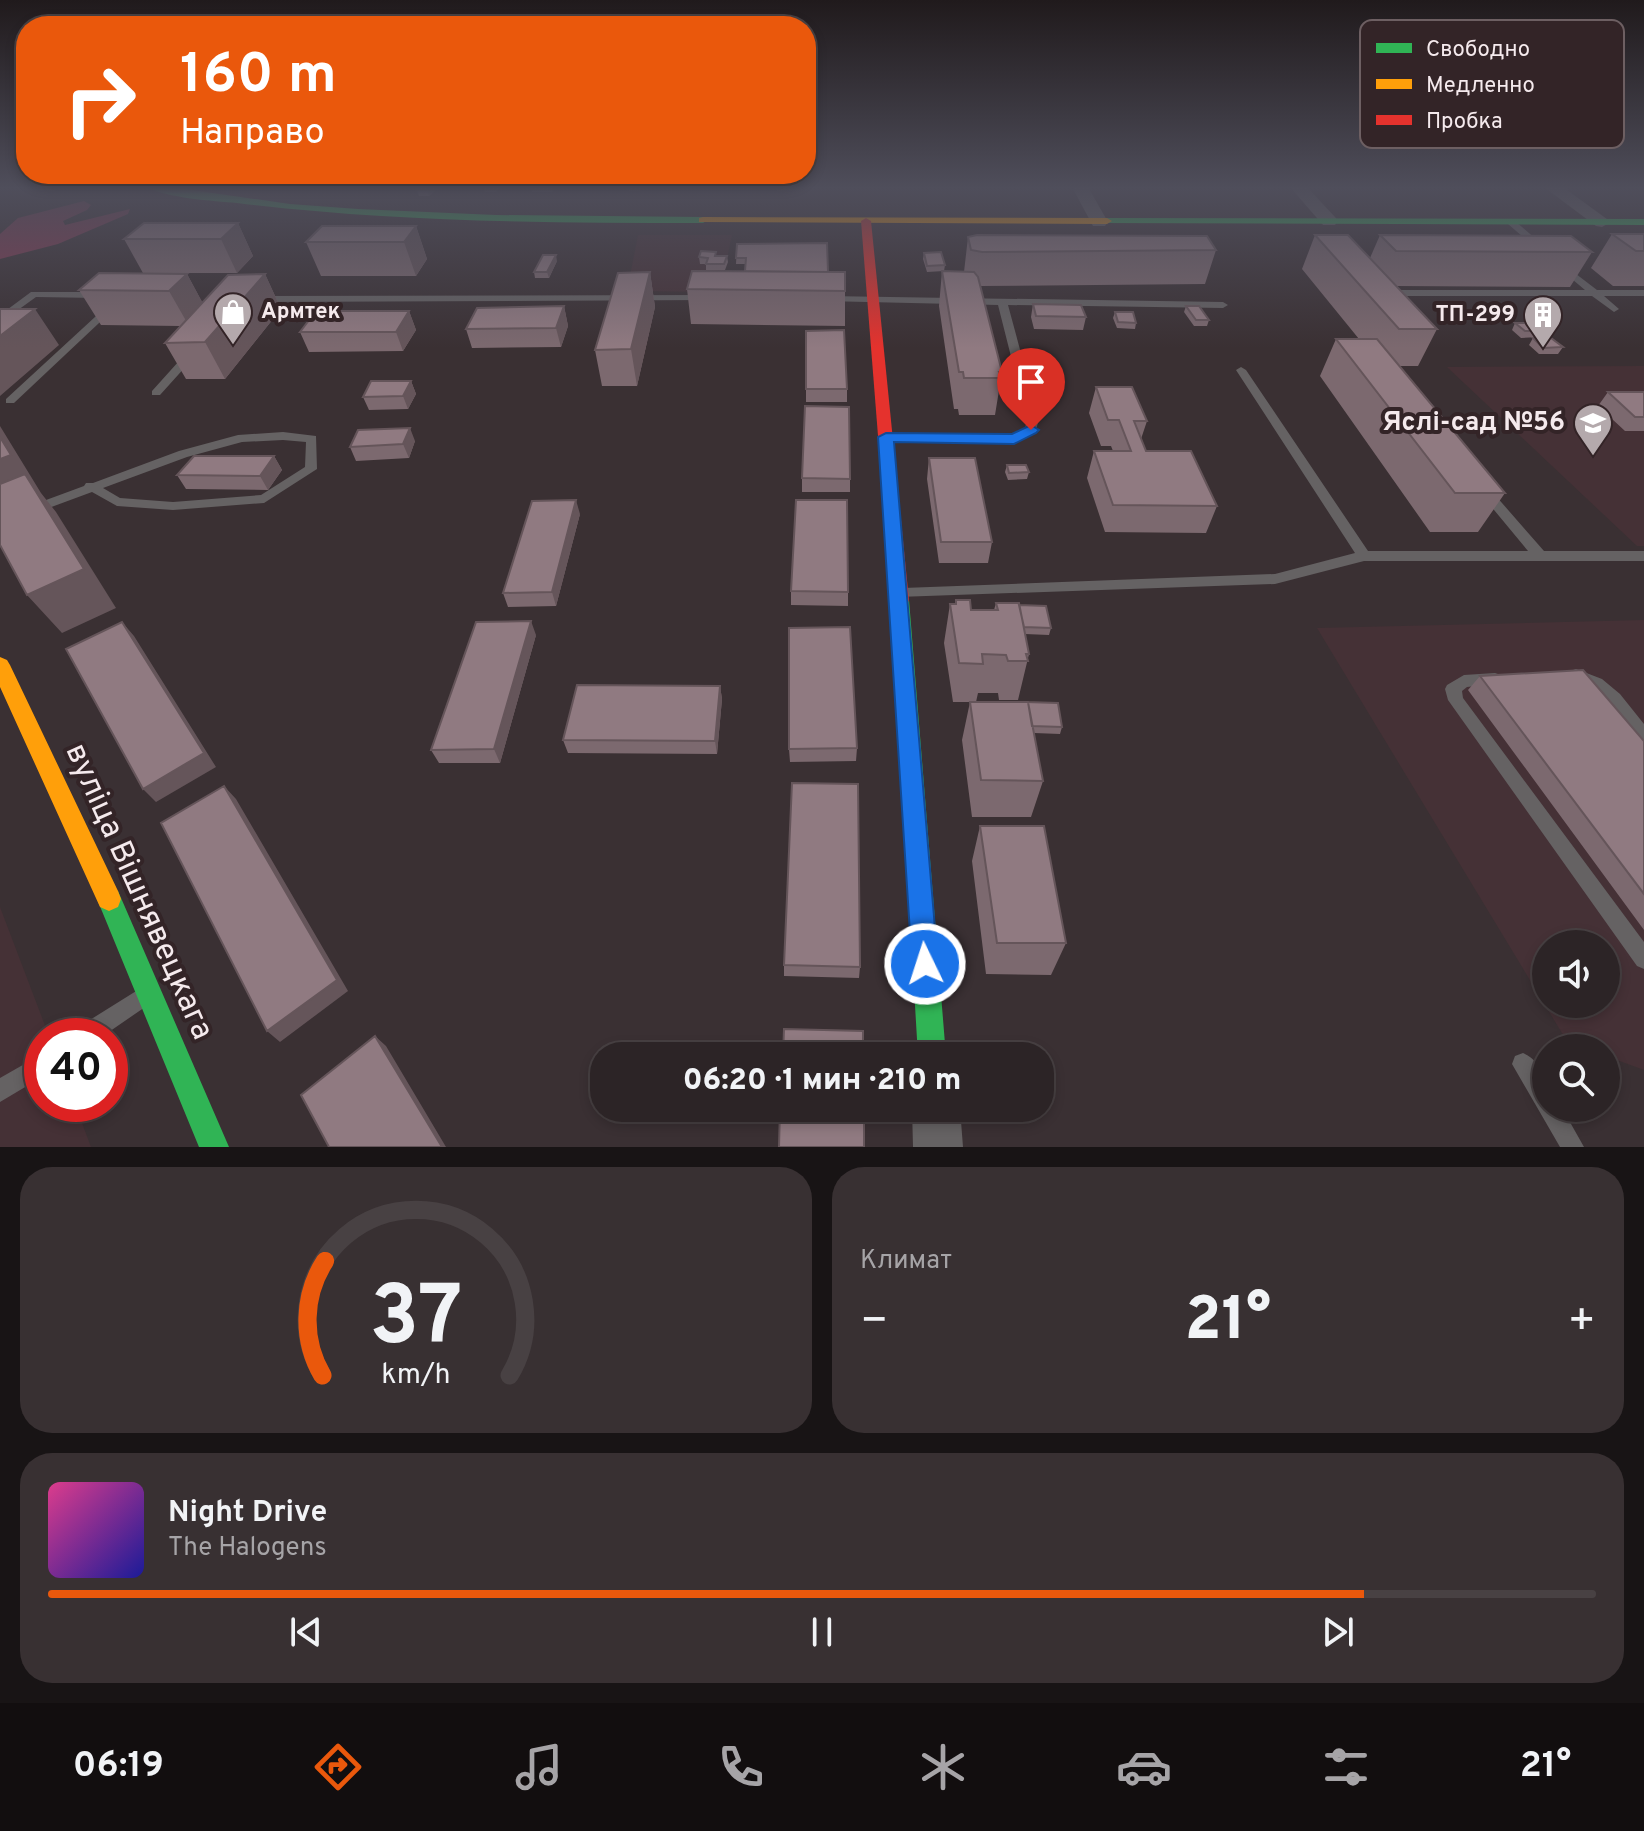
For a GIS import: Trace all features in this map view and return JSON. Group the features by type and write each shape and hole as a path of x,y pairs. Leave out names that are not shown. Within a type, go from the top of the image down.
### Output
{"main road":[{"path":"868,241 899,593 931,1042"},
{"name":"вуліца Вішнявецкага","path":"0,665 64,794 151,991 214,1147"}],"street":[{"path":"937,1122 938,1147"}],"lane":[{"path":"1533,241 1614,309"},
{"path":"1386,302 1377,293 1644,293"},
{"path":"0,320 34,294 117,295 10,401"},
{"path":"249,299 721,298"},
{"path":"813,298 1223,305"},
{"path":"886,437 1014,439 1031,430 1033,420 1002,301"},
{"path":"156,393 199,345"},
{"path":"1241,370 1364,556"},
{"path":"0,522 90,486 183,454 242,438 283,436 312,439 311,469 264,499 159,505 117,502 90,486"},
{"path":"1471,475 1541,557"},
{"path":"899,593 1275,579 1364,556 1644,556"},
{"path":"1552,675 1586,676 1601,685 1644,736"},
{"path":"1508,678 1464,681 1453,689 1456,700 1644,959"},
{"path":"111,1018 151,991"},
{"path":"1523,1064 1532,1079"},
{"path":"0,1091 24,1076"},
{"path":"1558,1122 1573,1147"}],"shaded area":[{"path":"0,241 66,241 58,244 0,259"},
{"path":"637,241 731,241 720,292 627,291"},
{"name":"Яслі-сад №56","path":"1644,366 1644,546 1637,546 1447,367"},
{"path":"1644,620 1644,1070 1620,1061 1620,1034 1563,1034 1553,1018 1620,1018 1620,930 1532,930 1532,983 1317,628"},
{"path":"0,907 42,1018 24,1018 24,1122 82,1122 91,1147 0,1147"}],"building":[{"path":"307,241 405,241 404,242"},
{"path":"969,241 1210,241 1216,250 982,252 971,250"},
{"path":"1320,241 1353,241 1437,329 1399,329"},
{"path":"1386,241 1577,241 1592,252 1396,251"},
{"path":"1621,241 1644,241 1644,251 1636,251"},
{"path":"827,243 828,272 745,271 746,258 736,258 737,244"},
{"path":"701,251 727,256 724,264 706,264 708,258 699,257"},
{"path":"941,252 945,265 927,266 924,253"},
{"path":"543,255 556,255 547,272 534,272"},
{"path":"692,271 845,272 845,291 687,289"},
{"path":"942,271 974,272 978,277 1001,378 964,378 963,372 959,372"},
{"path":"650,272 631,349 595,350 618,273"},
{"path":"99,273 187,274 169,291 79,290"},
{"path":"265,274 205,342 165,343 228,275"},
{"path":"1033,304 1081,305 1086,317 1036,316"},
{"path":"564,306 556,328 466,329 477,308"},
{"path":"1186,306 1199,306 1209,320 1196,320"},
{"path":"0,309 35,309 0,336"},
{"path":"316,311 409,311 396,332 300,332"},
{"path":"1115,312 1133,312 1136,323 1118,322"},
{"path":"1515,323 1534,323 1544,331 1525,331"},
{"path":"844,330 847,389 806,389 806,331"},
{"path":"1533,338 1551,338 1563,347 1543,348"},
{"path":"1336,339 1377,339 1505,493 1455,493"},
{"path":"371,381 411,381 403,396 363,397"},
{"path":"1096,387 1132,387 1147,421 1134,421 1146,451 1191,451 1217,506 1113,505 1094,451 1131,451 1119,420 1108,420"},
{"path":"1608,392 1644,392 1644,417 1635,417"},
{"path":"805,406 849,407 850,479 802,478"},
{"path":"410,428 403,444 350,447 358,430"},
{"path":"0,437 11,455 0,459"},
{"path":"194,456 274,456 260,476 177,475"},
{"path":"929,458 975,458 992,542 941,542"},
{"path":"1007,465 1026,465 1029,472 1009,473"},
{"path":"25,474 84,569 27,595 0,545 0,484"},
{"path":"576,500 552,592 503,593 532,501"},
{"path":"796,500 847,500 848,592 791,591"},
{"path":"956,600 970,600 971,610 998,610 996,603 1019,603 1028,661 1008,661 1006,655 982,654 983,664 959,663 950,604 956,604"},
{"path":"1019,605 1046,606 1051,628 1024,627"},
{"path":"531,621 494,749 431,750 476,622"},
{"path":"122,622 204,753 143,789 66,649"},
{"path":"850,627 857,748 789,749 789,628"},
{"path":"1583,670 1644,741 1644,894 1480,676"},
{"path":"577,685 720,686 715,741 563,740"},
{"path":"970,702 1028,702 1043,781 981,780"},
{"path":"1028,702 1058,703 1062,727 1032,726"},
{"path":"792,783 858,784 860,967 784,965"},
{"path":"224,786 337,980 267,1031 161,823"},
{"path":"980,826 1044,826 1066,943 997,943"},
{"path":"784,1029 863,1031 863,1042 784,1042"},
{"path":"375,1036 442,1147 329,1147 301,1095"},
{"path":"780,1122 864,1122 864,1147 779,1147"}],"traffic: fast":[{"path":"900,600 931,1042"},
{"path":"109,899 214,1147"}],"traffic: slow":[{"path":"0,665 109,899"}],"traffic: jam":[{"path":"868,241 900,600"}],"place":[{"name":"Армтек","path":"233,346"},
{"name":"ТП-299","path":"1543,349"},
{"name":"Яслі-сад №56","path":"1593,457"}],"route":[{"path":"925,964 886,437 1014,439 1031,430"}]}
